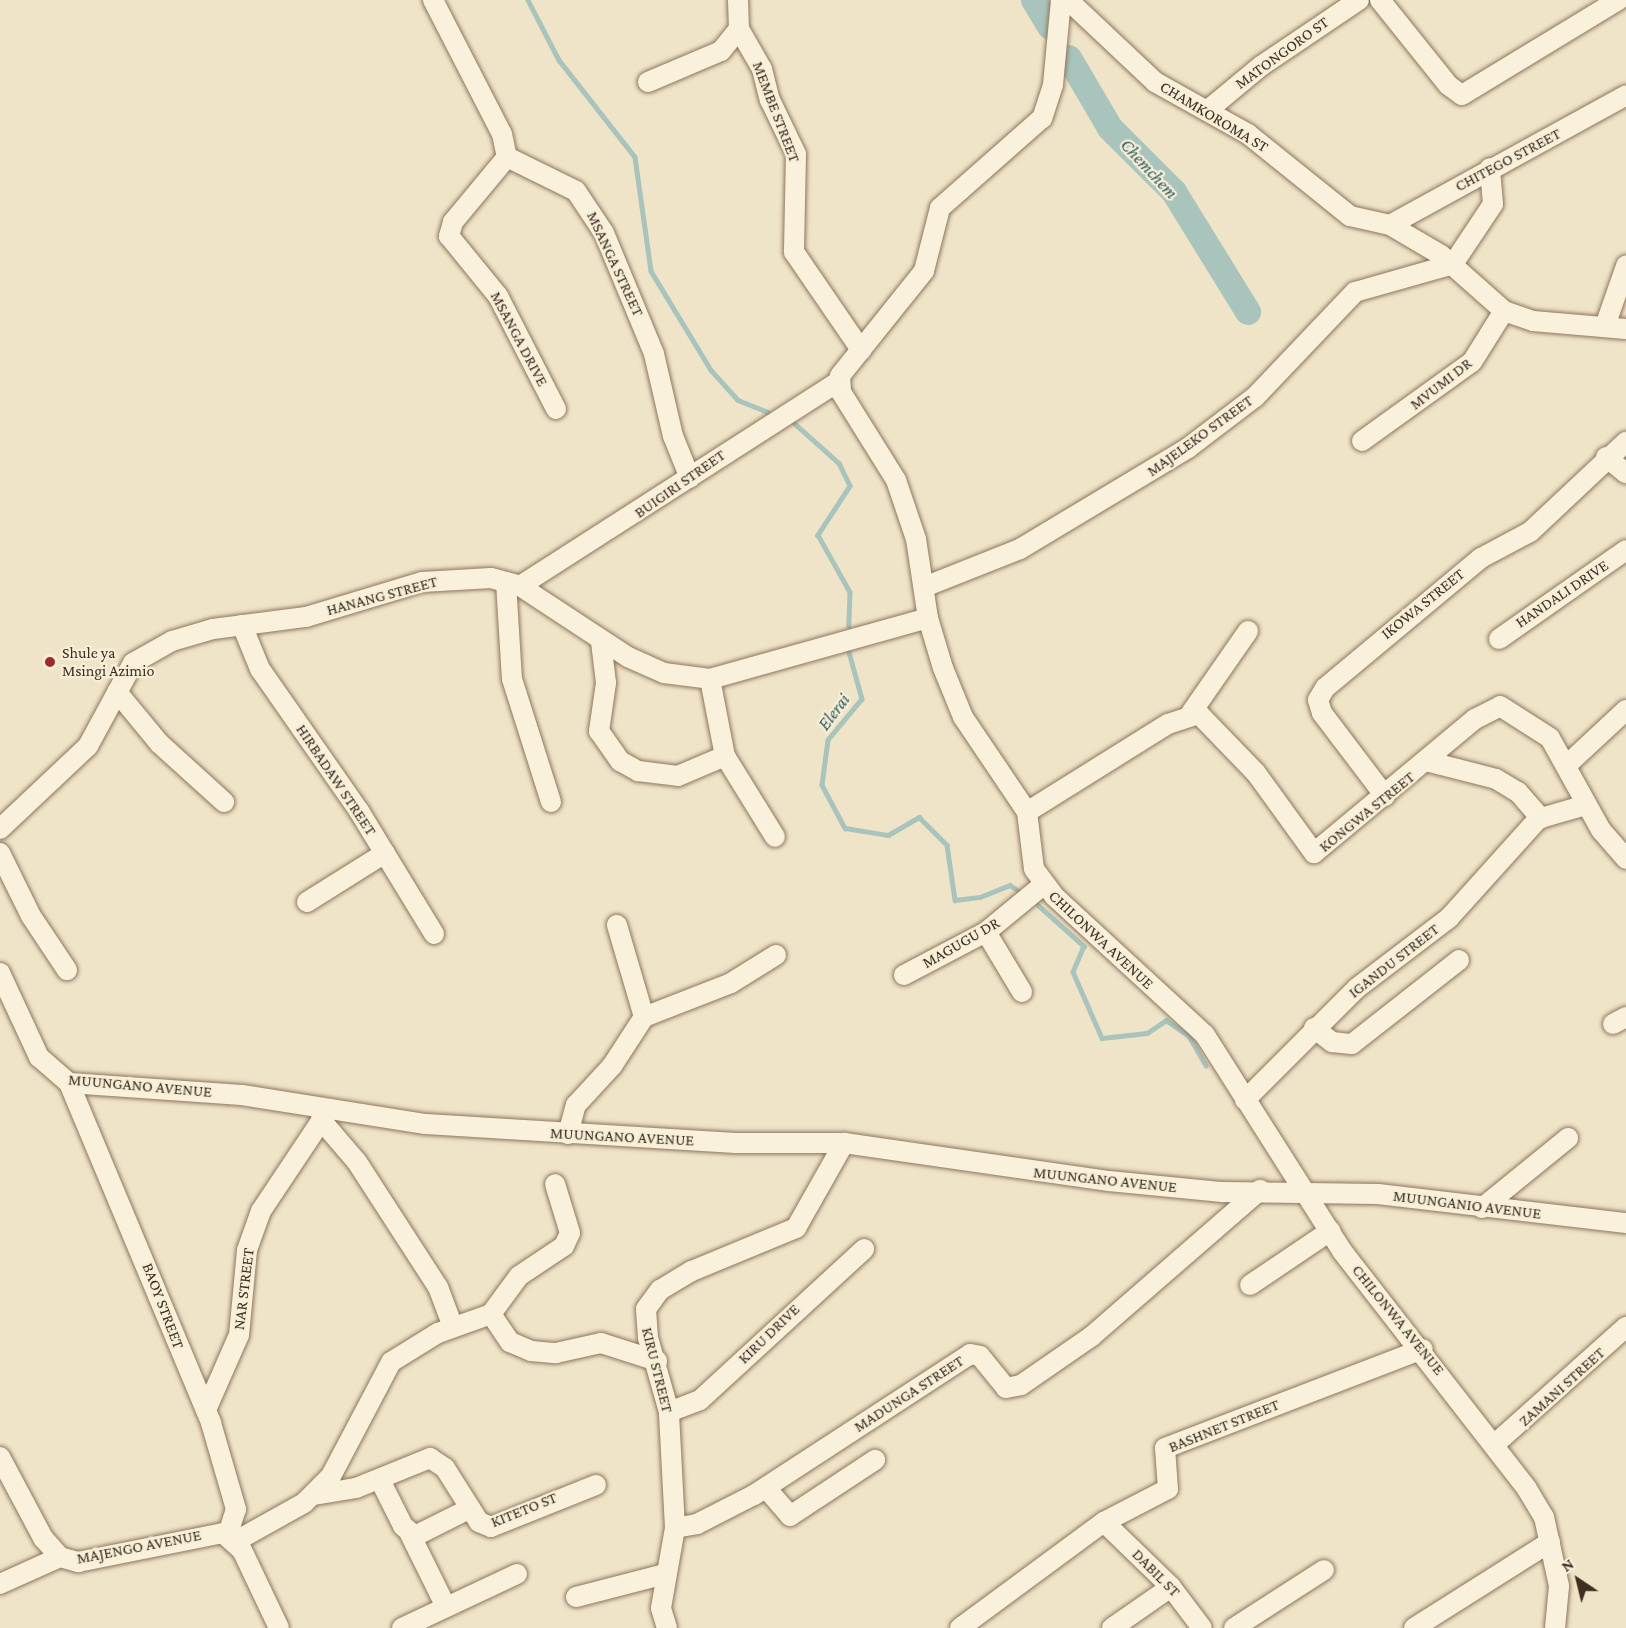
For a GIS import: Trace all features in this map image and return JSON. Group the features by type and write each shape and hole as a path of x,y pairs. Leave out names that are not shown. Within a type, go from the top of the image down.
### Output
{"street":[{"path":"433,0 502,134 507,157"},
{"name":"MEMBE STREET","path":"738,0 739,29 762,69 770,100 796,154 796,257 861,350"},
{"path":"839,381 924,271 940,208 1042,118 1053,85 1061,0"},
{"name":"CHAMKOROMA ST","path":"1068,0 1127,60 1302,171 1350,216 1390,225 1453,264 1504,312 1533,321 1626,329"},
{"name":"MATONGORO ST","path":"1209,110 1261,66 1359,0"},
{"path":"1380,0 1448,85 1462,94 1618,0"},
{"path":"648,82 721,51 739,29"},
{"name":"CHITEGO STREET","path":"1390,225 1626,95"},
{"name":"MSANGA DRIVE","path":"507,157 453,222 449,236 498,296 556,410"},
{"name":"MSANGA STREET","path":"507,157 576,191 604,233 654,354 673,436 690,478"},
{"path":"1453,264 1492,204 1490,168"},
{"name":"MAJELEKO STREET","path":"924,587 1020,549 1188,448 1255,397 1355,292 1453,264"},
{"path":"1605,326 1626,266"},
{"name":"MVUMI DR","path":"1362,441 1472,362 1504,312"},
{"name":"BUIGIRI STREET","path":"513,584 690,478 839,381"},
{"name":"CHILONWA AVENUE","path":"839,381 843,397 896,480 916,539 928,618 963,717 1027,812 1031,857 1043,885 1205,1035 1330,1231 1423,1349 1537,1504 1550,1542 1559,1586 1555,1628"},
{"name":"IKOWA STREET","path":"1385,796 1322,713 1318,700 1325,688 1481,558 1530,532 1606,457 1626,442"},
{"path":"1606,457 1626,473"},
{"name":"HANDALI DRIVE","path":"1499,639 1626,550"},
{"name":"HANANG STREET","path":"0,829 78,759 133,663 162,646 242,625 306,617 422,582 460,577 513,584 601,642 664,673 710,679 928,618"},
{"path":"513,584 512,679 551,802"},
{"name":"HIRBADAW STREET","path":"242,625 261,669 385,853 434,934"},
{"path":"1027,812 1191,713 1248,631"},
{"path":"601,642 606,683 599,731 616,758 638,771 678,776 725,756"},
{"path":"710,679 725,756 775,837"},
{"path":"117,692 159,743 224,802"},
{"name":"KONGWA STREET","path":"1191,713 1207,718 1238,752 1314,853 1430,762 1475,719 1500,706 1550,738 1568,764 1586,804 1626,859"},
{"path":"1568,764 1626,710"},
{"path":"1430,762 1496,779 1518,792 1539,817 1586,804"},
{"name":"IGANDU STREET","path":"1245,1100 1314,1028 1449,918 1539,817"},
{"path":"0,853 31,916 67,970"},
{"path":"307,902 385,853"},
{"name":"MAGUGU DR","path":"904,975 986,932 1043,885"},
{"path":"617,925 644,1017"},
{"path":"986,932 1022,992"},
{"path":"568,1134 576,1105 612,1066 644,1017 731,983 777,955"},
{"path":"1314,1028 1332,1042 1352,1044 1459,960"},
{"name":"MUUNGANO AVENUE","path":"0,973 39,1057 69,1083 242,1095 324,1116 568,1134 844,1143 1109,1181 1308,1194"},
{"name":"BAOY STREET","path":"69,1083 206,1410 234,1495 236,1517 232,1538"},
{"path":"324,1116 357,1162 438,1287 453,1327"},
{"name":"NAR STREET","path":"206,1410 239,1335 247,1250 261,1211 324,1116"},
{"path":"1482,1208 1569,1138"},
{"name":"KIRU STREET","path":"667,1628 661,1608 665,1574 675,1528 669,1412 645,1322 652,1299 692,1271 796,1228 844,1143"},
{"path":"279,1628 232,1538 314,1495 344,1456 388,1366 453,1327 491,1314 519,1276 568,1241 570,1228 555,1184"},
{"name":"MADUNGA STREET","path":"675,1528 715,1516 766,1488 970,1354 980,1356 1006,1388 1022,1385 1092,1336 1260,1190"},
{"name":"MUUNGANIO AVENUE","path":"1308,1194 1378,1194 1482,1208 1626,1223"},
{"path":"1250,1286 1330,1231"},
{"name":"KIRU DRIVE","path":"669,1412 700,1400 864,1249"},
{"path":"491,1314 510,1342 531,1351 556,1353 603,1343 657,1361"},
{"name":"ZAMANI STREET","path":"1495,1444 1626,1327"},
{"name":"BASHNET STREET","path":"960,1628 1104,1522 1168,1489 1165,1448 1423,1349"},
{"name":"MAJENGO AVENUE","path":"0,1457 43,1538 60,1557 78,1562 194,1535 232,1538"},
{"name":"KITETO ST","path":"314,1495 380,1480 432,1459 445,1468 469,1509 491,1527 596,1485"},
{"path":"766,1488 790,1516 875,1460"},
{"path":"380,1480 446,1607"},
{"path":"410,1534 423,1534 469,1509"},
{"name":"DABIL ST","path":"1104,1522 1171,1587 1202,1628"},
{"path":"1414,1628 1550,1542"},
{"path":"0,1584 60,1557"},
{"path":"1234,1628 1324,1570"},
{"path":"402,1628 517,1574"},
{"path":"576,1597 665,1574"},
{"path":"1112,1628 1171,1587"}],"waterway":[{"path":"528,0 559,60 635,157 651,271 711,370 738,400 768,412"},
{"path":"1034,0 1050,27"},
{"name":"Chemchem","path":"1069,58 1110,128 1174,192 1248,312"},
{"path":"793,422 839,463 850,486 818,535 850,592 849,626"},
{"name":"Elerai","path":"849,652 862,699 828,740 822,785 845,828 888,835 919,817 947,845 955,900 980,897 1010,885 1019,891"},
{"path":"1038,905 1084,946 1073,972 1102,1038 1147,1033 1166,1020 1189,1036 1206,1065"}],"place":[{"name":"Shule ya Msingi Azimio","path":"50,662"}]}
